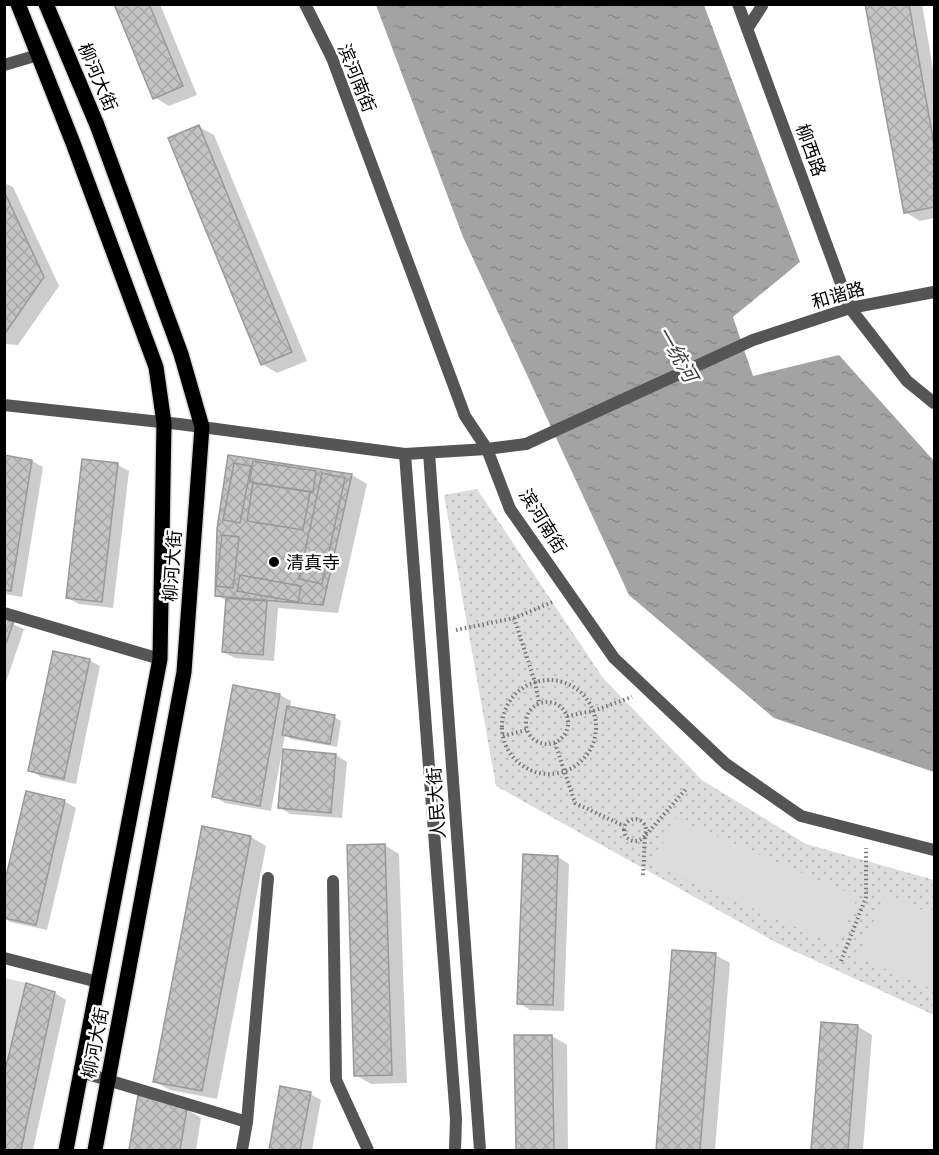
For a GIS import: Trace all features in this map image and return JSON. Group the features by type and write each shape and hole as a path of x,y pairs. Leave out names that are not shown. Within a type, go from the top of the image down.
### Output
{"main road":[{"name":"柳河大街","path":"18,4 73,143 156,367 164,423 160,659 66,1150"},
{"name":"柳河大街","path":"46,4 97,125 181,354 202,427 184,672 95,1150"}],"street":[{"name":"滨河南街","path":"305,4 332,58 465,416 488,449 510,509 614,658 726,764 801,816 934,850"},
{"name":"柳西路","path":"738,4 850,308 907,381 934,403"},
{"path":"747,29 761,4"},
{"path":"4,65 38,55"},
{"name":"和谐路","path":"4,405 202,427 405,454 488,449 526,444 753,340 850,308 934,292"},
{"name":"人民大街","path":"429,453 480,1150"},
{"name":"人民大街","path":"405,454 456,1119 455,1150"},
{"path":"4,613 160,659"},
{"path":"242,1150 247,1122 268,878"},
{"path":"333,881 336,1080 368,1150"},
{"path":"4,958 98,982"},
{"path":"81,1072 247,1122"}],"path":[{"path":"442,633 514,618 569,595"},
{"path":"514,618 535,682 539,703"},
{"path":"559,681 580,691 588,700 593,711 596,723 595,735 584,758 575,766 552,774 539,773 527,769 509,752 503,736 503,717 507,705 524,687 535,682 559,681"},
{"path":"567,716 593,711 648,691"},
{"path":"550,702 561,707 567,716 568,727 555,743 543,744 533,739 526,730 526,719 539,703 550,702"},
{"path":"503,736 526,730"},
{"path":"555,743 575,803 624,826"},
{"path":"643,875 645,836 646,830 645,824 640,819 634,818 628,820 624,826 624,831 630,840 635,841 645,836 687,789"},
{"path":"841,961 866,897 867,833"}],"shaded area":[{"path":"477,489 603,678 702,780 806,844 934,880 934,1015 779,944 496,786 444,495"},
{"path":"674,818 858,897 837,945 653,865"},
{"path":"885,894 934,915 934,990 858,957"},
{"path":"5,978 26,983 5,1075"}],"water":[{"name":"一统河","path":"376,5 704,5 800,262 733,317 753,376 839,355 934,461 934,772 774,718 629,595 463,237"}],"building":[{"path":"114,4 149,4 183,86 153,99"},
{"path":"865,4 909,4 934,144 934,207 904,213"},
{"path":"199,125 292,352 261,365 168,138"},
{"path":"4,191 44,277 4,335"},
{"path":"4,455 32,460 11,591 4,590"},
{"name":"清真寺","path":"228,455 352,474 323,605 215,596 217,529"},
{"path":"82,459 118,463 102,602 66,598"},
{"path":"253,461 316,471 313,492 250,482"},
{"path":"234,463 251,466 240,523 223,520"},
{"path":"322,473 345,478 322,584 299,579"},
{"path":"253,483 310,492 303,530 247,521"},
{"path":"222,535 239,537 233,588 216,586"},
{"path":"240,575 301,586 298,602 237,591"},
{"path":"226,598 267,601 263,655 222,652"},
{"path":"4,618 14,621 4,649"},
{"path":"53,651 90,659 64,779 28,771"},
{"path":"233,685 280,694 260,806 212,797"},
{"path":"287,706 335,715 330,744 282,735"},
{"path":"283,749 336,754 331,813 278,808"},
{"path":"26,791 65,800 36,925 4,918 4,885"},
{"path":"202,826 251,836 202,1091 153,1082"},
{"path":"385,844 392,1075 354,1076 347,845"},
{"path":"523,854 558,856 553,1005 517,1004"},
{"path":"672,950 716,953 700,1150 656,1150"},
{"path":"26,983 55,992 21,1150 4,1150 4,1075"},
{"path":"821,1022 858,1025 848,1150 811,1150"},
{"path":"514,1035 552,1035 554,1150 516,1150"},
{"path":"280,1086 311,1092 300,1150 269,1150"},
{"path":"138,1095 187,1108 180,1150 129,1150"}],"place":[{"name":"清真寺","path":"274,562"}]}
